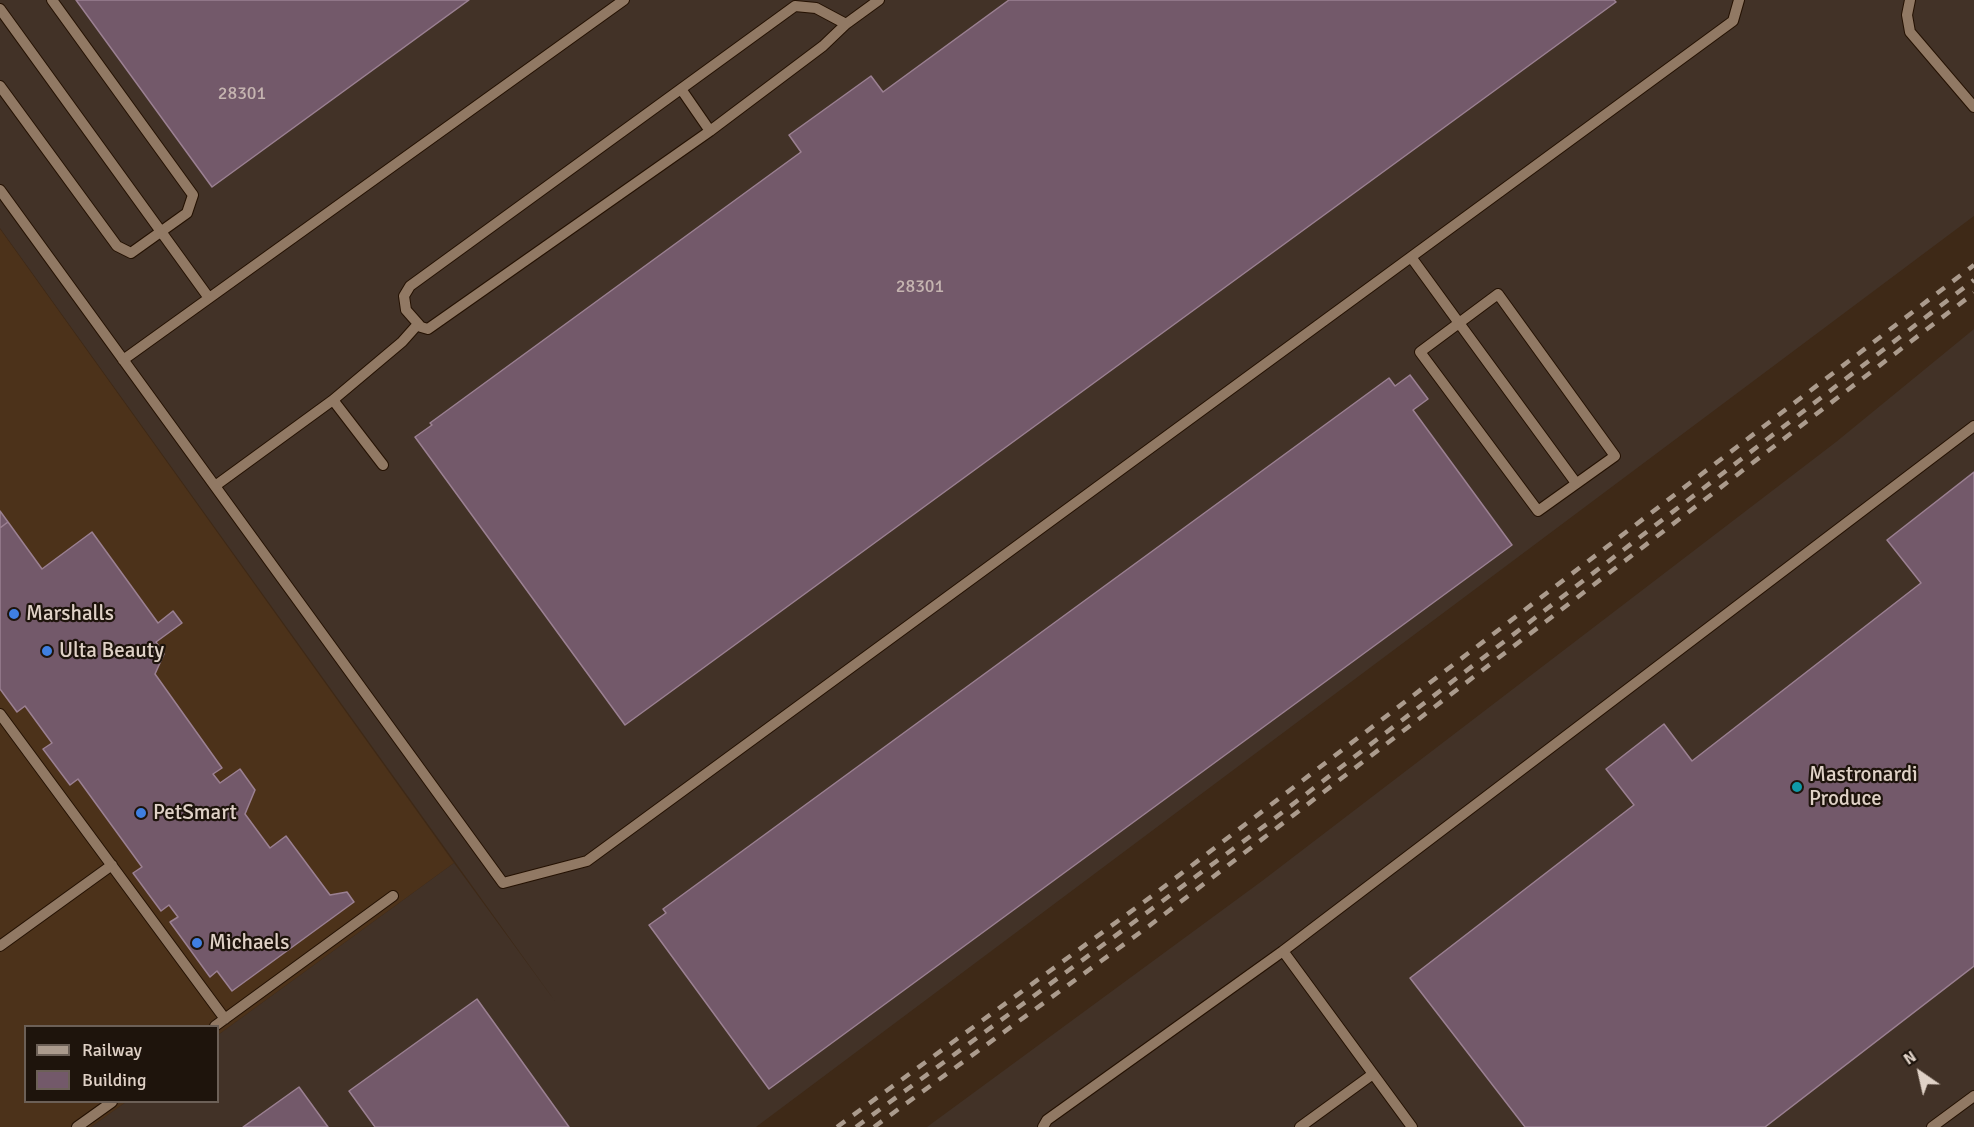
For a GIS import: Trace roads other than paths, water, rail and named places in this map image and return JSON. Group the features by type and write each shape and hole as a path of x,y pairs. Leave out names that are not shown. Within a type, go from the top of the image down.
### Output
{"lane":[{"path":"0,86 117,246 131,253 187,213 193,195 52,0"},
{"path":"123,360 624,0"},
{"path":"846,24 816,8 795,6 410,286 404,296 406,310 418,324 428,329 710,130 824,46 846,24 879,0"},
{"path":"0,190 503,883 587,861 1734,21 1738,0"},
{"path":"1910,0 1907,15 1910,32 1974,107"},
{"path":"0,9 209,298"},
{"path":"681,89 710,130"},
{"path":"1411,257 1576,483"},
{"path":"1498,294 1615,456 1538,511 1420,352 1459,322 1498,294"},
{"path":"215,486 333,400 402,342 418,324"},
{"path":"333,400 384,465"},
{"path":"1043,1127 1047,1120 1283,951 1974,426"},
{"path":"0,714 225,1019"},
{"path":"0,946 112,865"},
{"path":"216,1025 393,896"},
{"path":"1283,951 1412,1127"},
{"path":"1300,1127 1374,1074"},
{"path":"1932,1127 1974,1096"},
{"path":"77,1127 109,1103"}],"railway":[{"path":"837,1127 1152,896 1974,265"},
{"path":"856,1127 1271,821 1974,280"},
{"path":"874,1127 1149,926 1974,293"}],"place":[{"name":"Marshalls","path":"14,614"},
{"name":"Ulta Beauty","path":"47,651"},
{"name":"Mastronardi Produce","path":"1797,787"},
{"name":"PetSmart","path":"141,813"},
{"name":"Michaels","path":"197,943"}]}
